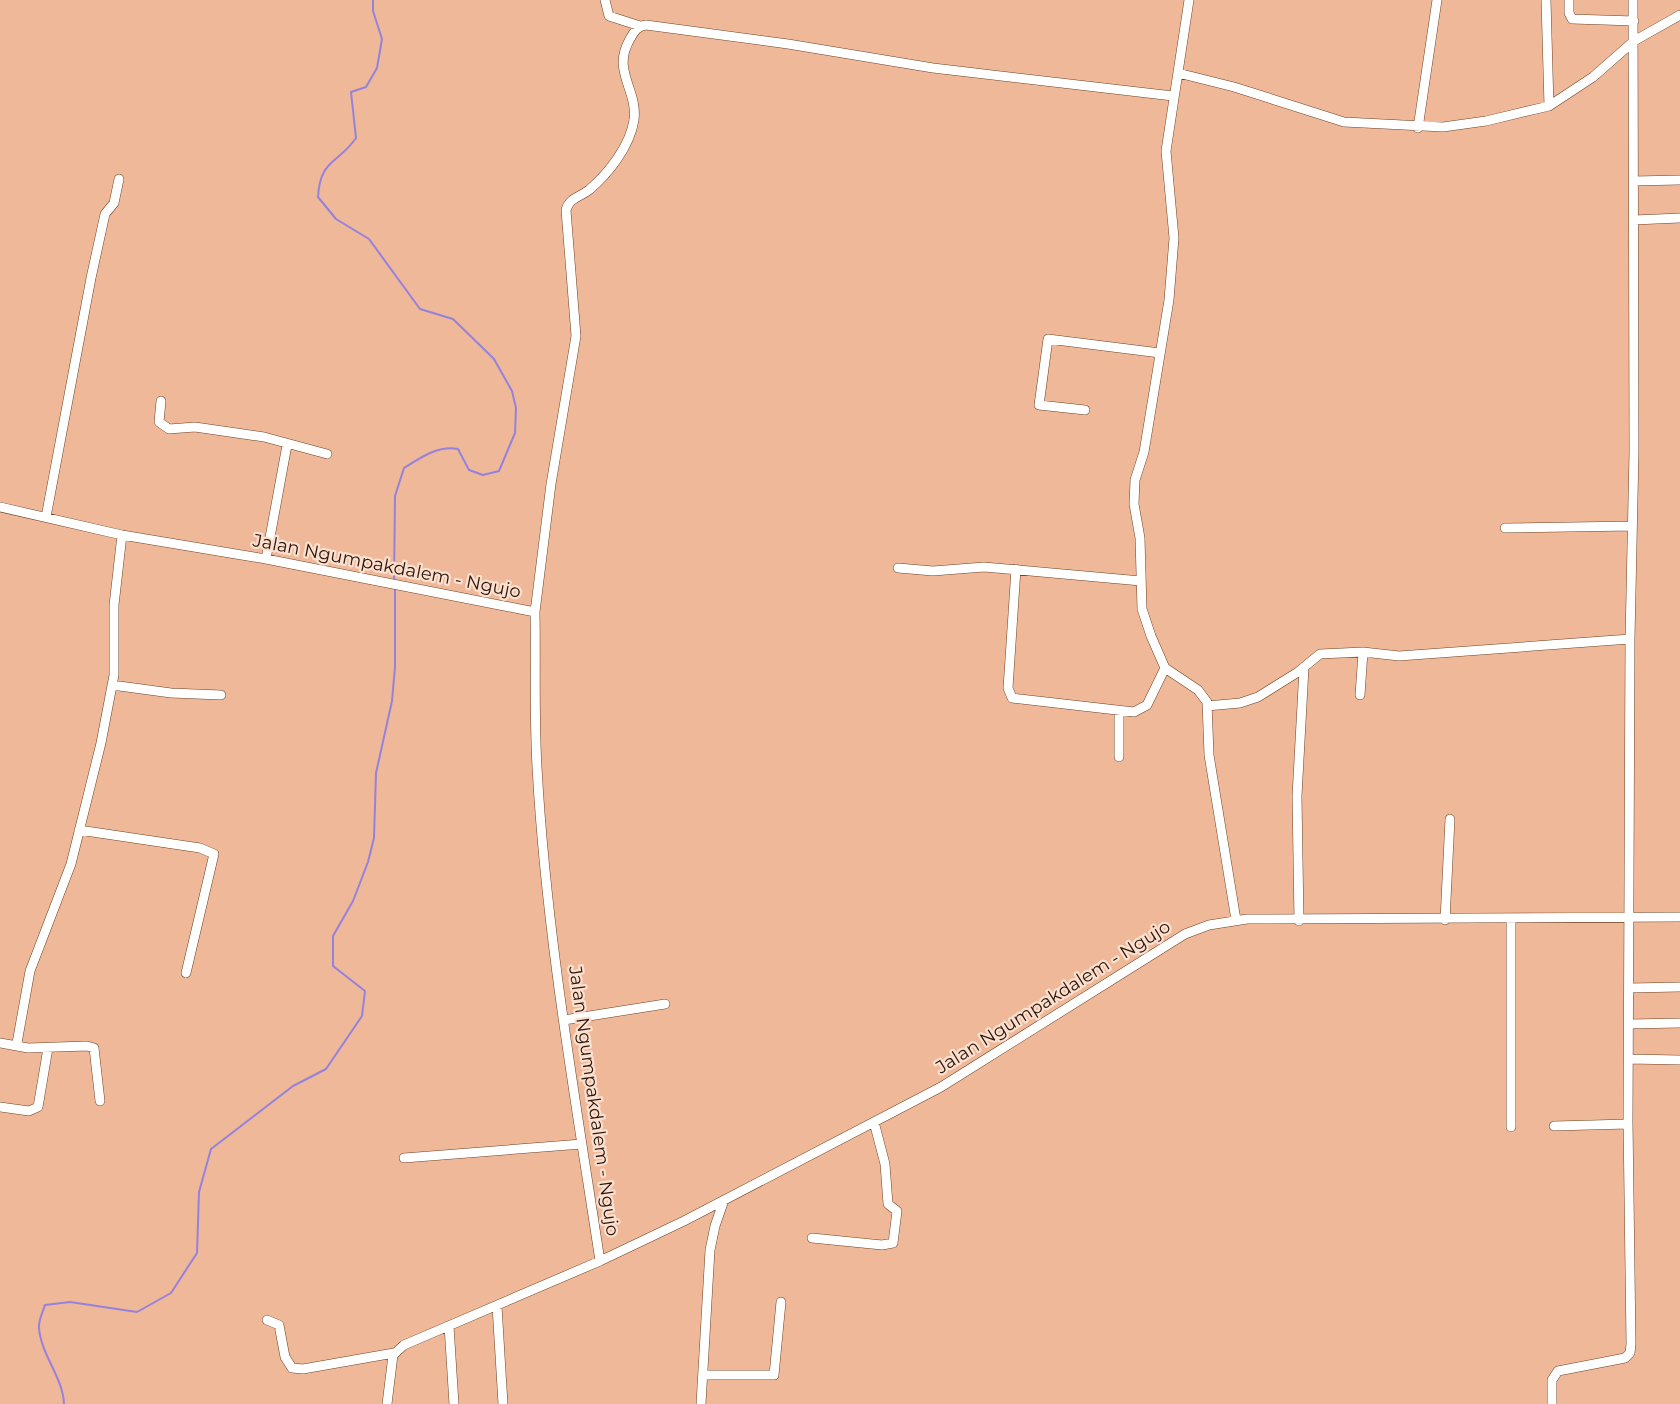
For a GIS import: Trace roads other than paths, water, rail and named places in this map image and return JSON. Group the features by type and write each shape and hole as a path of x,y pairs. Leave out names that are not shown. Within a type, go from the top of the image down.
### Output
{"street":[{"path":"606,0 609,16 640,26 788,44 933,68 1173,96"},
{"path":"1189,0 1166,151 1174,238 1169,300 1134,494 1140,538 1142,609 1151,636 1165,668 1205,696 1209,754 1236,920"},
{"path":"1418,128 1437,0"},
{"path":"1546,0 1549,106"},
{"path":"1569,0 1569,13 1572,19 1634,21"},
{"path":"1552,1404 1552,1380 1558,1371 1625,1358 1630,1353 1628,1124 1634,220 1633,0"},
{"path":"1178,73 1234,87 1344,122 1443,128 1486,121 1549,106 1593,77 1634,41 1680,15"},
{"path":"535,612 551,484 576,336 566,210 569,202 601,180 629,136 634,116 622,63 627,43 640,26"},
{"path":"46,517 91,278 105,214 114,203 118,178"},
{"path":"1634,181 1680,180"},
{"path":"1634,220 1680,218"},
{"path":"1085,410 1038,405 1048,339 1160,353"},
{"path":"161,401 159,422 169,429 195,427 264,436 287,445 327,454"},
{"path":"266,559 287,445"},
{"name":"Jalan Ngumpakdalem - Ngujo","path":"0,507 122,535 266,559 535,612 537,767 552,925 600,1261 724,1200 941,1087 1185,934 1236,920 1680,917"},
{"path":"1504,528 1632,526"},
{"path":"17,1046 30,971 71,864 112,685 116,650 114,605 122,535"},
{"path":"898,568 933,570 984,567 1142,581"},
{"path":"1016,569 1009,695 1019,699 1119,711 1142,710 1147,705 1165,668"},
{"path":"1207,706 1248,701 1304,668 1323,653 1363,652 1399,656 1630,639"},
{"path":"1360,695 1363,652"},
{"path":"1299,921 1297,796 1304,668"},
{"path":"112,685 171,693 221,696"},
{"path":"1119,711 1119,757"},
{"path":"1445,920 1450,819"},
{"path":"80,830 200,848 214,854 186,973"},
{"path":"1510,918 1511,1127"},
{"path":"1629,988 1680,987"},
{"path":"564,1020 665,1004"},
{"path":"1629,1024 1680,1023"},
{"path":"0,1043 48,1048 87,1046 94,1048 100,1101"},
{"path":"0,1107 23,1111 38,1107 48,1048"},
{"path":"1629,1059 1680,1060"},
{"path":"812,1238 882,1245 893,1243 897,1211 888,1204 882,1147 874,1122"},
{"path":"1554,1126 1628,1124"},
{"path":"404,1158 582,1144"},
{"path":"701,1404 705,1375 710,1250 724,1200"},
{"path":"267,1320 279,1325 285,1358 292,1368 303,1369 394,1353 404,1345 600,1261"},
{"path":"705,1375 774,1375 781,1302"},
{"path":"497,1306 503,1404"},
{"path":"449,1326 454,1404"},
{"path":"387,1404 394,1353"}],"waterway":[{"path":"373,0 373,11 382,39 377,68 366,87 351,92 356,138 326,168 319,185 318,197 336,219 369,239 420,309 453,319 494,359 512,391 516,408 515,433 499,471 483,475 469,470 458,449 451,448 430,453 404,468 395,496 394,582"},
{"path":"64,1404 63,1394 39,1328 45,1305 70,1302 137,1312 171,1293 197,1253 199,1192 211,1149 293,1086 326,1069 362,1016 365,991 333,966 333,936 353,901 368,862 374,838 376,773 392,701 395,667 395,587"}]}
